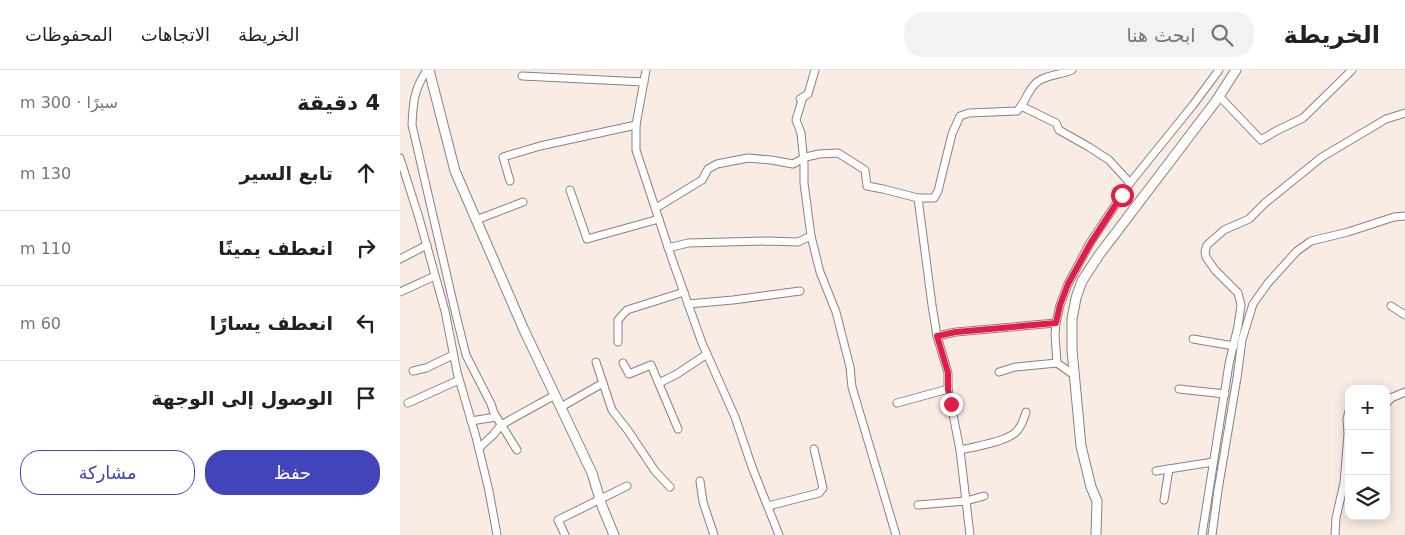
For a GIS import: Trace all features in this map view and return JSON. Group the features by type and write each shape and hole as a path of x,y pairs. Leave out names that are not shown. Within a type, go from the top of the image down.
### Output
{"street":[{"path":"428,70 455,170 524,330 592,473 614,535"},
{"path":"428,70 418,82 413,102 412,125 456,315 466,355 496,417 517,450"},
{"path":"646,70 636,125 636,150 688,304 707,354 735,417 779,535"},
{"path":"815,70 808,94 800,99 796,120 801,133 804,183 811,236 820,272 836,312 850,367 852,387 896,535"},
{"path":"1057,363 1055,335 1060,305 1068,284 1090,244 1130,183 1219,70"},
{"path":"1096,535 1097,501 1091,487 1081,446 1074,375 1072,319 1076,298 1082,281 1099,256 1219,96 1236,70"},
{"path":"1219,96 1261,140 1303,118 1352,70"},
{"path":"656,208 702,180 708,169 718,164 748,158 793,164 819,154 838,152 865,170 867,186 918,198 934,198 938,191 952,134 960,116 969,113 1017,111 1035,84 1068,71"},
{"path":"522,76 644,82"},
{"path":"1021,106 1056,123 1060,130 1109,160 1130,183"},
{"path":"1202,535 1229,364 1242,306 1238,293 1214,270 1206,257 1207,245 1224,230 1249,219 1265,203 1322,157 1386,120 1405,113"},
{"path":"510,181 503,157 540,146 636,125"},
{"path":"400,158 435,276 459,380 479,448 497,535"},
{"path":"570,190 587,239 659,218"},
{"path":"918,198 937,336 948,373 948,389 960,450 970,535"},
{"path":"476,220 523,202"},
{"path":"1212,535 1242,340 1253,304 1268,283 1297,252 1311,241 1348,232 1394,217 1405,216"},
{"path":"668,248 688,244 768,241 798,242 811,236"},
{"path":"400,259 427,245"},
{"path":"400,292 435,276"},
{"path":"618,342 618,320 627,310 684,292"},
{"path":"688,304 800,292"},
{"path":"1391,306 1405,315"},
{"path":"937,336 956,332 1056,323"},
{"path":"1193,339 1234,346"},
{"path":"413,370 426,368 453,354"},
{"path":"659,382 677,374 707,354"},
{"path":"596,362 612,410 655,471 670,487"},
{"path":"623,363 629,374 651,365 678,429"},
{"path":"999,372 1015,367 1057,363 1074,375"},
{"path":"408,403 459,380"},
{"path":"561,407 603,383"},
{"path":"897,404 948,389"},
{"path":"1179,389 1225,394"},
{"path":"1390,399 1405,392"},
{"path":"479,448 501,425 555,395"},
{"path":"960,450 1006,438 1016,433 1026,412"},
{"path":"471,420 496,417"},
{"path":"1335,535 1336,518 1344,483 1348,430"},
{"path":"768,506 819,493 823,488 814,449"},
{"path":"1156,471 1213,462"},
{"path":"1164,500 1169,469"},
{"path":"700,481 703,502 714,535"},
{"path":"564,535 558,520 627,486"},
{"path":"918,504 966,501 984,496"}],"route":[{"path":"951,404 948,389 948,373 937,336 956,332 1056,323 1068,284 1090,244 1122,195"}]}
